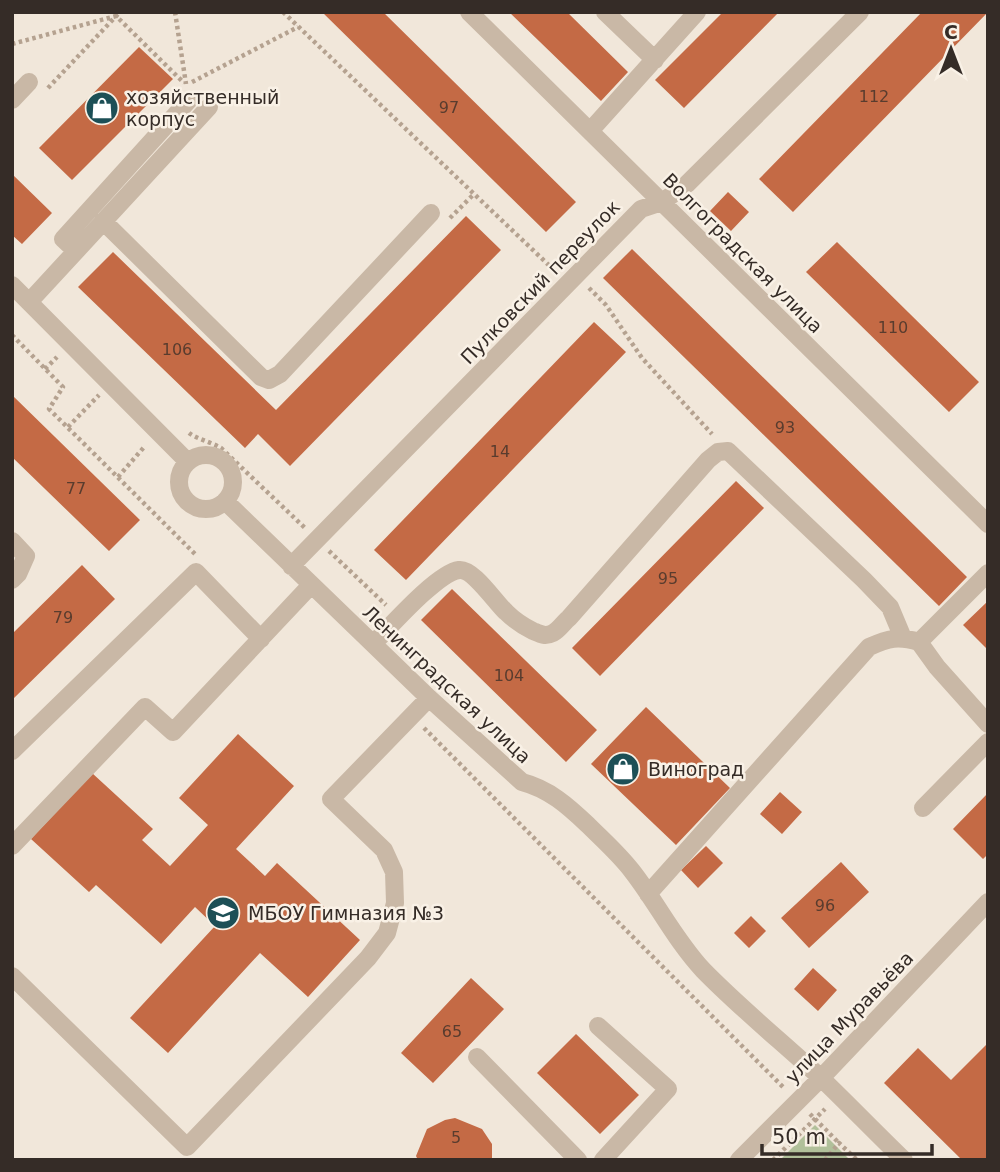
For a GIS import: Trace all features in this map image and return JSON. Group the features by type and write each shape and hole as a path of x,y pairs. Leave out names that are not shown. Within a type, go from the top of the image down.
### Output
{"street":[{"name":"Волгоградская улица","path":"469,12 988,524"},
{"path":"605,12 655,60"},
{"path":"590,131 697,12"},
{"name":"Пулковский переулок","path":"291,566 641,209 662,202 687,184 860,12"},
{"path":"12,100 29,82"},
{"path":"76,251 63,239 188,93"},
{"path":"30,302 209,107"},
{"path":"103,221 261,377 269,380 280,374 431,213"},
{"path":"12,285 188,462"},
{"path":"373,644 438,582 461,569 467,570 506,612 522,625 543,636 553,633 708,460 718,452 728,451 890,607 911,640 988,724"},
{"path":"207,455 225,464 231,472 233,482 225,501 208,509 190,504 183,497 179,479 188,462 207,455"},
{"name":"Ленинградская улица","path":"225,501 429,698 522,782 548,792 573,811 631,869 678,940 703,969 821,1078 904,1160"},
{"path":"12,541 26,556 18,574 12,580"},
{"path":"12,751 196,572 261,639"},
{"path":"648,894 869,647 886,639 911,640 988,573"},
{"path":"12,846 145,706 173,732 311,585"},
{"path":"12,976 187,1147 368,958 387,933 395,903 394,872 384,850 331,799 429,698"},
{"path":"923,808 988,742"},
{"name":"улица Муравьёва","path":"739,1160 988,902"},
{"path":"598,1026 668,1089 603,1160"},
{"path":"477,1057 578,1160"}],"path":[{"path":"175,12 188,93"},
{"path":"283,12 572,279 606,305 642,358 728,451"},
{"path":"118,14 188,93"},
{"path":"12,44 118,14"},
{"path":"29,82 43,94 118,14"},
{"path":"188,93 298,27"},
{"path":"12,335 63,387 49,409 204,562"},
{"path":"68,428 110,383"},
{"path":"182,426 191,435 222,448 399,618"},
{"path":"118,477 158,432"},
{"path":"412,716 857,1160"},
{"path":"773,1160 838,1095"},
{"path":"825,1160 839,1143"}],"green space":[{"path":"815,1125 850,1160 780,1160"}],"building":[{"path":"322,12 383,12 576,202 546,232"},
{"path":"509,12 567,12 628,72 601,101"},
{"path":"723,12 779,12 684,108 655,80"},
{"path":"922,12 988,12 793,212 759,179"},
{"path":"139,47 173,79 72,180 39,148"},
{"path":"12,174 52,213 22,244 12,235"},
{"path":"728,192 749,212 731,231 710,211"},
{"path":"466,216 501,250 290,466 258,434 245,448 78,287 113,252 276,410"},
{"path":"837,242 979,382 949,412 806,272"},
{"path":"632,249 967,577 939,606 603,278"},
{"path":"594,322 626,352 406,580 374,550"},
{"path":"12,395 140,520 109,551 12,457"},
{"path":"736,481 764,508 600,676 572,648"},
{"path":"82,565 115,599 12,700 12,634"},
{"path":"452,589 597,730 566,762 421,620"},
{"path":"988,601 988,650 963,625"},
{"path":"646,707 730,788 676,845 591,764"},
{"path":"238,734 294,786 236,849 265,876 277,863 360,940 308,997 260,953 168,1053 130,1018 215,926 195,907 161,944 96,885 89,892 31,839 92,773 153,829 142,840 170,866 208,825 179,798"},
{"path":"780,792 802,812 782,834 760,814"},
{"path":"988,793 988,854 983,859 953,829"},
{"path":"706,846 723,863 698,888 681,870"},
{"path":"841,862 869,892 809,948 781,918"},
{"path":"751,916 766,931 749,948 734,933"},
{"path":"813,968 837,990 818,1011 794,989"},
{"path":"471,978 504,1009 433,1083 401,1053"},
{"path":"576,1034 639,1095 600,1134 537,1073"},
{"path":"988,1043 988,1160 962,1160 884,1083 918,1048 951,1080"},
{"path":"455,1118 482,1129 492,1144 492,1160 418,1160 416,1156 427,1129"}],"place":[{"name":"хозяйственный корпус","path":"102,108"},
{"name":"Виноград","path":"623,769"},
{"name":"МБОУ Гимназия №3","path":"223,913"}]}
